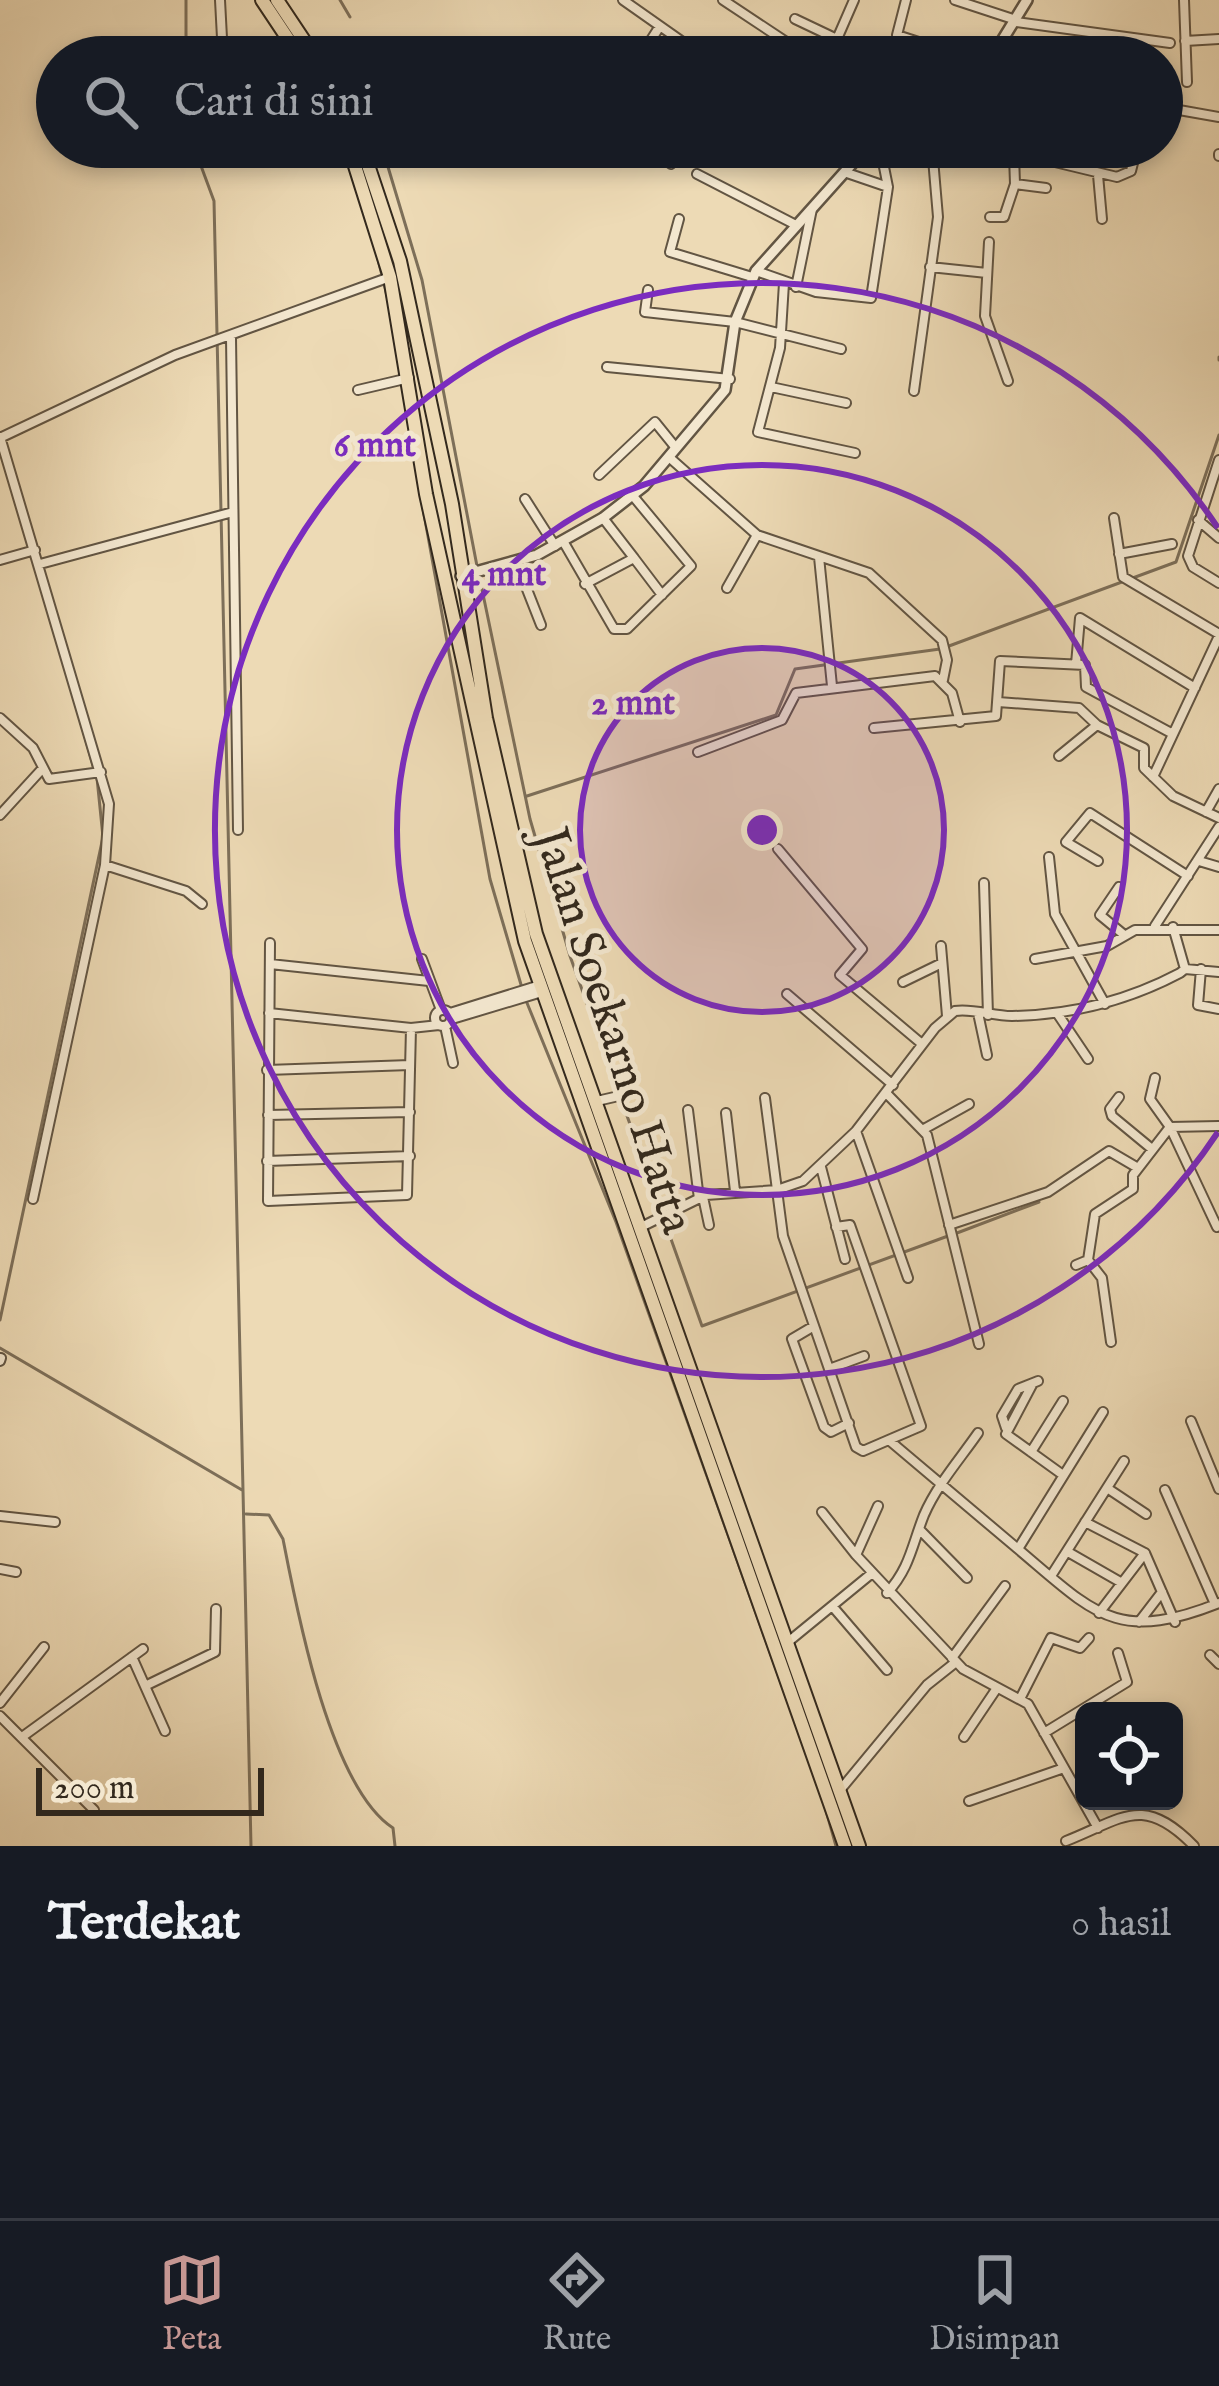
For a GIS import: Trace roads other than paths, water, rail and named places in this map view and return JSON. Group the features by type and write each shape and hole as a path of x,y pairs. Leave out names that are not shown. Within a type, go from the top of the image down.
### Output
{"highway":[{"path":"262,0 286,36"},
{"path":"277,0 301,36"},
{"name":"Jalan Soekarno Hatta","path":"355,168 409,378 426,494 537,990 845,1846"},
{"name":"Jalan Soekarno Hatta","path":"369,168 400,261 448,478 511,862 859,1846"}],"street":[{"path":"220,0 222,36"},
{"path":"623,0 674,36"},
{"path":"723,0 777,36"},
{"path":"838,36 854,0"},
{"path":"900,36 906,0"},
{"path":"955,0 1016,21 1116,36"},
{"path":"1008,36 1027,0"},
{"path":"1184,0 1186,82"},
{"path":"795,19 831,36"},
{"path":"654,36 660,26"},
{"path":"1185,41 1219,39"},
{"path":"1183,110 1219,117"},
{"path":"465,575 517,564 559,544 632,496 674,454 730,379 736,322 754,274 851,168"},
{"path":"680,219 670,253 796,287 872,298 888,187 884,168"},
{"path":"914,391 938,200 934,168"},
{"path":"990,217 1009,213 1014,168"},
{"path":"1069,168 1121,177 1132,168"},
{"path":"847,173 888,187"},
{"path":"697,174 796,225"},
{"path":"1098,175 1102,219"},
{"path":"1015,184 1046,188"},
{"path":"796,287 812,209"},
{"path":"989,242 986,322 1008,381"},
{"path":"930,267 987,273"},
{"path":"33,1199 105,865 109,804 0,438 97,389 385,279"},
{"path":"784,283 782,334 759,433 855,453"},
{"path":"648,290 645,312 736,322 841,349"},
{"path":"228,339 238,830"},
{"path":"607,367 730,379"},
{"path":"358,390 409,378"},
{"path":"771,387 846,403"},
{"path":"599,475 655,422 674,454 757,535 862,568 945,648 943,680 960,722"},
{"path":"1219,460 1189,560 1219,584"},
{"path":"525,499 619,632 690,563 632,496"},
{"path":"40,564 231,512"},
{"path":"602,518 662,595"},
{"path":"1114,518 1126,580 1219,635 1149,774"},
{"path":"1198,520 1219,538"},
{"path":"727,588 757,535"},
{"path":"1119,554 1172,544"},
{"path":"0,560 34,550"},
{"path":"819,557 832,686"},
{"path":"585,584 634,558"},
{"path":"517,564 541,625"},
{"path":"1076,664 1080,618 1195,688"},
{"path":"874,728 996,716 999,662 1086,666 1086,687 1173,734"},
{"path":"698,752 782,721 796,693 930,676 943,680"},
{"path":"998,702 1076,707 1097,725 1144,748 1149,774 1219,822 1155,927"},
{"path":"0,718 33,748 49,779 99,772"},
{"path":"1059,756 1097,725"},
{"path":"0,815 43,768"},
{"path":"1206,812 1219,789"},
{"path":"1098,860 1066,842 1090,813 1188,875"},
{"path":"778,849 862,949 840,975 922,1044"},
{"path":"1049,857 1053,911 1105,1004"},
{"path":"1198,860 1219,867"},
{"path":"105,865 186,890 202,904"},
{"path":"984,883 986,1055"},
{"path":"1119,887 1100,916 1123,934"},
{"path":"1035,959 1107,946 1123,934 1155,927 1219,930"},
{"path":"1173,927 1185,969"},
{"path":"270,943 266,1070 270,1202 394,1199 409,1189 411,1028"},
{"path":"941,946 947,1016"},
{"path":"422,958 446,1019 453,1063"},
{"path":"903,982 942,963"},
{"path":"270,964 429,981"},
{"path":"641,1227 701,1198 777,1190 820,1167 890,1090 922,1044 959,1009 983,1014 1057,1012 1105,1004 1185,969 1219,972"},
{"path":"1201,970 1198,1005 1219,1009"},
{"path":"269,1013 411,1028 537,990"},
{"path":"787,994 890,1090 906,1119 924,1129 979,1344"},
{"path":"1057,1012 1088,1059"},
{"path":"266,1070 410,1065"},
{"path":"1155,1078 1150,1099 1170,1127 1217,1227"},
{"path":"595,1102 636,1092"},
{"path":"1119,1097 1112,1116 1152,1149"},
{"path":"764,1098 783,1236 859,1450 921,1426 850,1225 836,1227"},
{"path":"924,1129 969,1104"},
{"path":"688,1110 709,1225"},
{"path":"268,1115 410,1112"},
{"path":"726,1113 735,1191"},
{"path":"1111,1342 1102,1278 1088,1260 1095,1214 1133,1189 1138,1168 1170,1127 1219,1126"},
{"path":"856,1131 908,1278"},
{"path":"950,1230 1048,1192 1109,1151 1138,1168"},
{"path":"267,1161 410,1156"},
{"path":"820,1167 845,1258"},
{"path":"1076,1265 1088,1260"},
{"path":"814,1326 792,1339 824,1427 831,1432 849,1423"},
{"path":"829,1369 864,1356"},
{"path":"1035,1383 1018,1389 1002,1416 1010,1439 1063,1475"},
{"path":"1031,1453 1063,1401"},
{"path":"1018,1549 1103,1412"},
{"path":"1191,1421 1219,1489"},
{"path":"887,1593 909,1565 939,1487 978,1433"},
{"path":"890,1441 939,1487 1051,1576 1056,1586 1099,1612 1139,1622 1174,1622 1217,1604 1165,1490"},
{"path":"1051,1576 1124,1461"},
{"path":"1107,1488 1146,1514"},
{"path":"856,1555 878,1506"},
{"path":"822,1512 887,1593 954,1660 997,1688 1021,1697 1098,1828"},
{"path":"0,1516 56,1522"},
{"path":"1085,1522 1145,1553 1174,1622"},
{"path":"920,1530 968,1578"},
{"path":"1068,1552 1122,1583"},
{"path":"1099,1612 1145,1553"},
{"path":"0,1569 16,1572"},
{"path":"788,1642 871,1574"},
{"path":"841,1790 927,1685 954,1660 1005,1586"},
{"path":"1139,1622 1162,1592"},
{"path":"833,1606 887,1670"},
{"path":"145,1686 214,1652 216,1609"},
{"path":"1021,1697 1048,1641 1055,1637 1080,1648 1089,1638"},
{"path":"0,1703 44,1647"},
{"path":"22,1737 143,1649"},
{"path":"1044,1733 1127,1682 1118,1653"},
{"path":"1210,1655 1219,1664"},
{"path":"132,1657 165,1731"},
{"path":"964,1737 997,1688"},
{"path":"0,1716 94,1810"},
{"path":"968,1801 1075,1772"},
{"path":"1066,1841 1131,1813 1152,1813 1194,1846"}],"waterway":[{"path":"186,0 186,36"},
{"path":"340,0 350,17"},
{"path":"202,168 214,201 251,1846"},
{"path":"388,168 422,280 477,566"},
{"path":"376,251 388,300"},
{"path":"949,646 1176,562 1219,435"},
{"path":"418,481 490,879 522,988"},
{"path":"479,575 530,819 570,956 702,1326 948,1236"},
{"path":"527,796 776,715 795,669 940,649"},
{"path":"77,709 94,769"},
{"path":"0,1320 103,837 97,778"},
{"path":"525,998 616,1222 786,1697"},
{"path":"957,1233 1039,1202"},
{"path":"0,1348 242,1490"},
{"path":"246,1514 269,1515 283,1539 307,1651 334,1738 371,1807 393,1828 395,1846"},
{"path":"825,1807 836,1846"}]}
